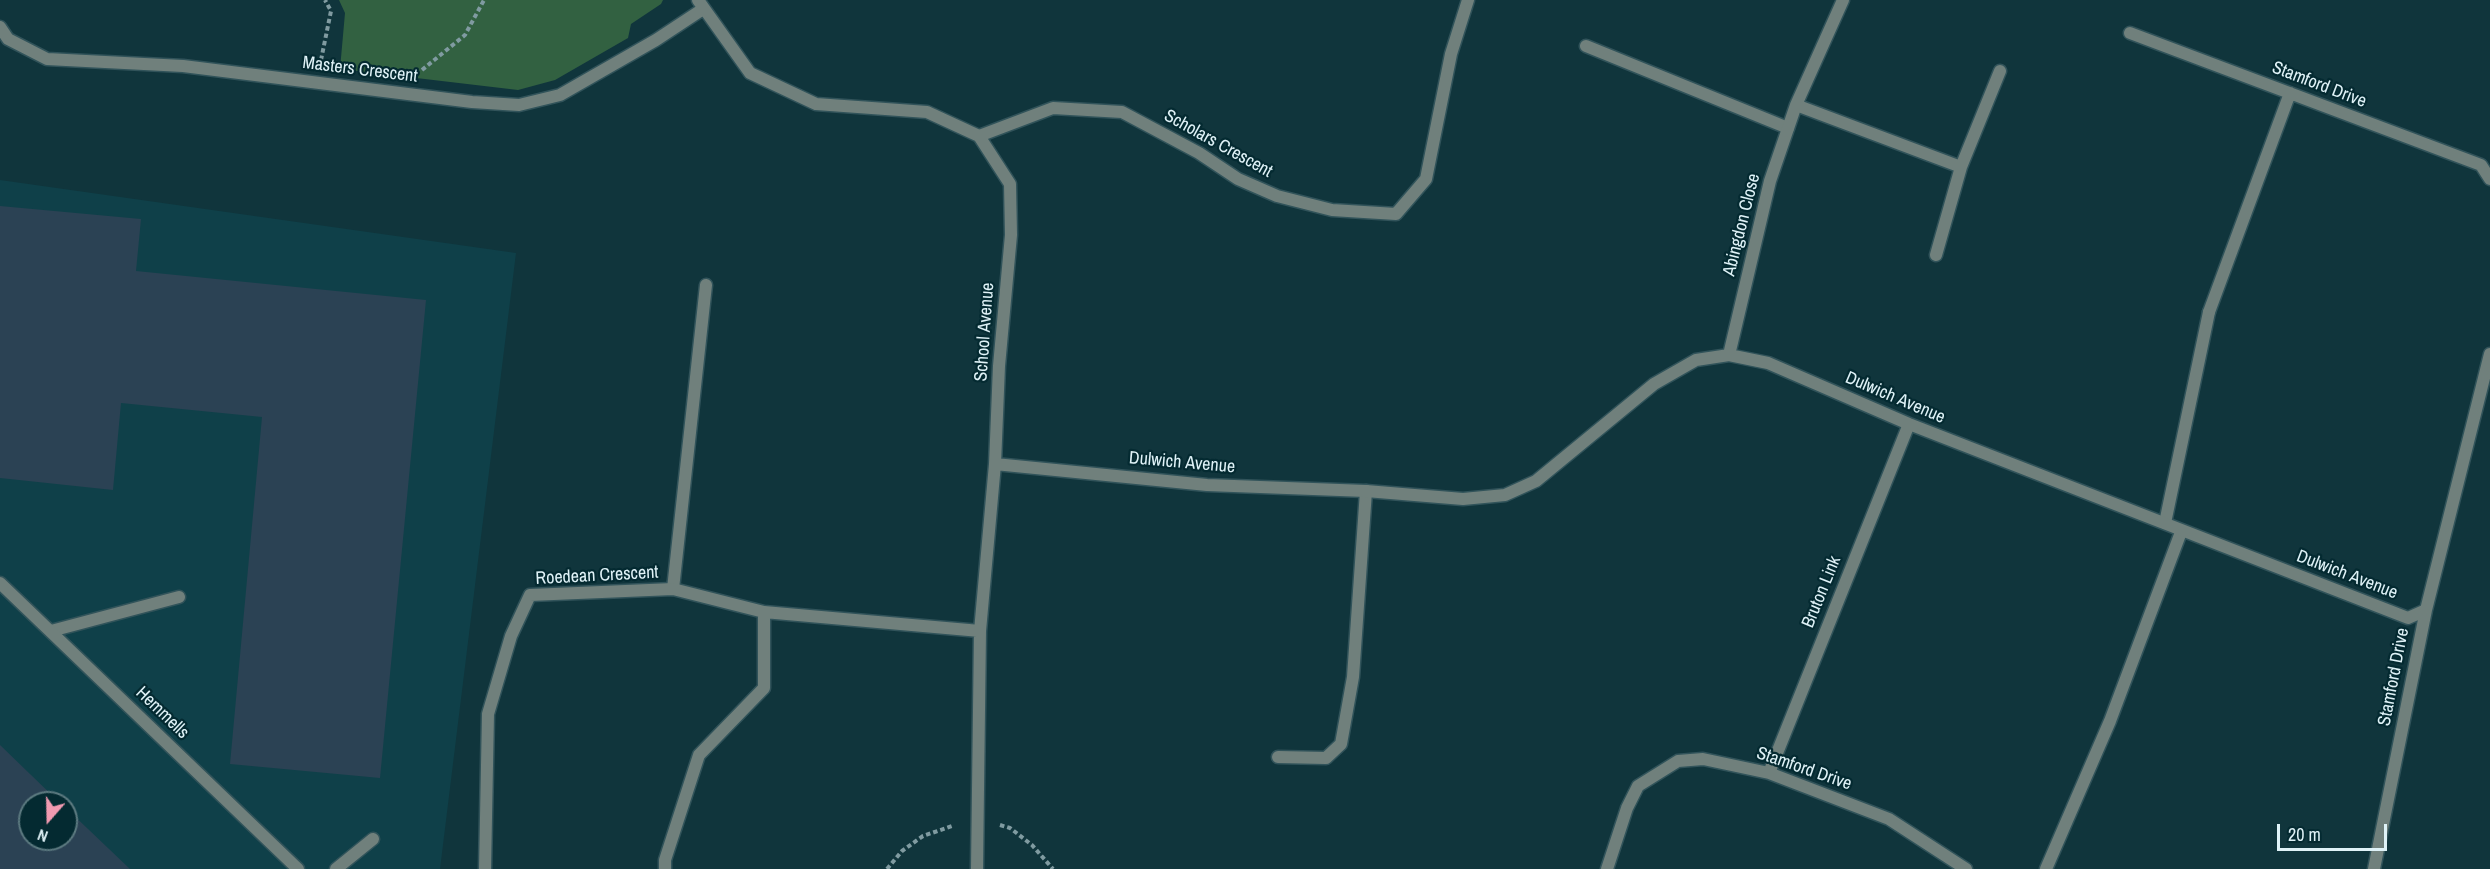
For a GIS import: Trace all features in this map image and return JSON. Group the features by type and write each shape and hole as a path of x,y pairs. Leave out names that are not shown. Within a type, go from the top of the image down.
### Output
{"street":[{"name":"Scholars Crescent","path":"979,136 1053,108 1122,112 1199,153 1238,179 1277,196 1332,210 1396,214 1426,179 1450,54 1468,0"},
{"name":"Abingdon Close","path":"1729,355 1770,181 1796,105 1842,0"},
{"name":"Masters Crescent","path":"0,27 8,39 47,59 183,66 472,102 519,105 560,95 657,40 700,5"},
{"path":"700,5 750,72 816,104 927,112 979,136"},
{"name":"Stamford Drive","path":"2130,33 2481,165 2490,179"},
{"path":"1586,46 1788,128"},
{"path":"1936,255 1961,167 2000,71"},
{"path":"2165,523 2209,312 2290,93"},
{"path":"1796,105 1961,167"},
{"name":"School Avenue","path":"977,869 980,631 995,464 999,366 1011,236 1010,184 979,136"},
{"path":"673,590 706,285"},
{"name":"Stamford Drive","path":"2374,869 2426,610 2490,354"},
{"name":"Dulwich Avenue","path":"995,464 1207,485 1366,491 1463,499 1505,495 1536,481 1653,384 1696,360 1729,355 1768,363 1910,424 2165,523 2181,532 2408,618 2426,610"},
{"name":"Bruton Link","path":"1769,773 1910,424"},
{"path":"1278,757 1326,758 1341,744 1353,677 1366,491"},
{"path":"2046,869 2110,721 2181,532"},
{"name":"Hemmells","path":"0,583 298,869"},
{"name":"Roedean Crescent","path":"485,869 488,714 511,636 530,595 673,590 764,612 980,631"},
{"path":"51,631 179,597"},
{"path":"665,869 665,860 699,755 764,688 764,612"},
{"name":"Stamford Drive","path":"1607,869 1627,808 1638,786 1678,761 1703,759 1769,773 1889,819 1966,869"},
{"path":"336,869 373,839"}],"path":[{"path":"316,83 331,11 325,0"},
{"path":"398,93 465,35 484,0"},
{"path":"887,869 902,851 923,836 938,829 977,820 1010,828 1032,845 1053,869"}],"shaded area":[{"path":"0,180 516,253 440,869 0,869"}],"green space":[{"path":"339,0 663,0 661,4 631,24 628,38 555,80 518,90 340,69 345,13"}],"building":[{"path":"0,206 141,219 136,271 426,300 380,778 230,764 262,417 121,403 113,490 0,478"},
{"path":"0,745 48,791 18,791 18,851 78,851 78,819 130,869 0,869"}]}
